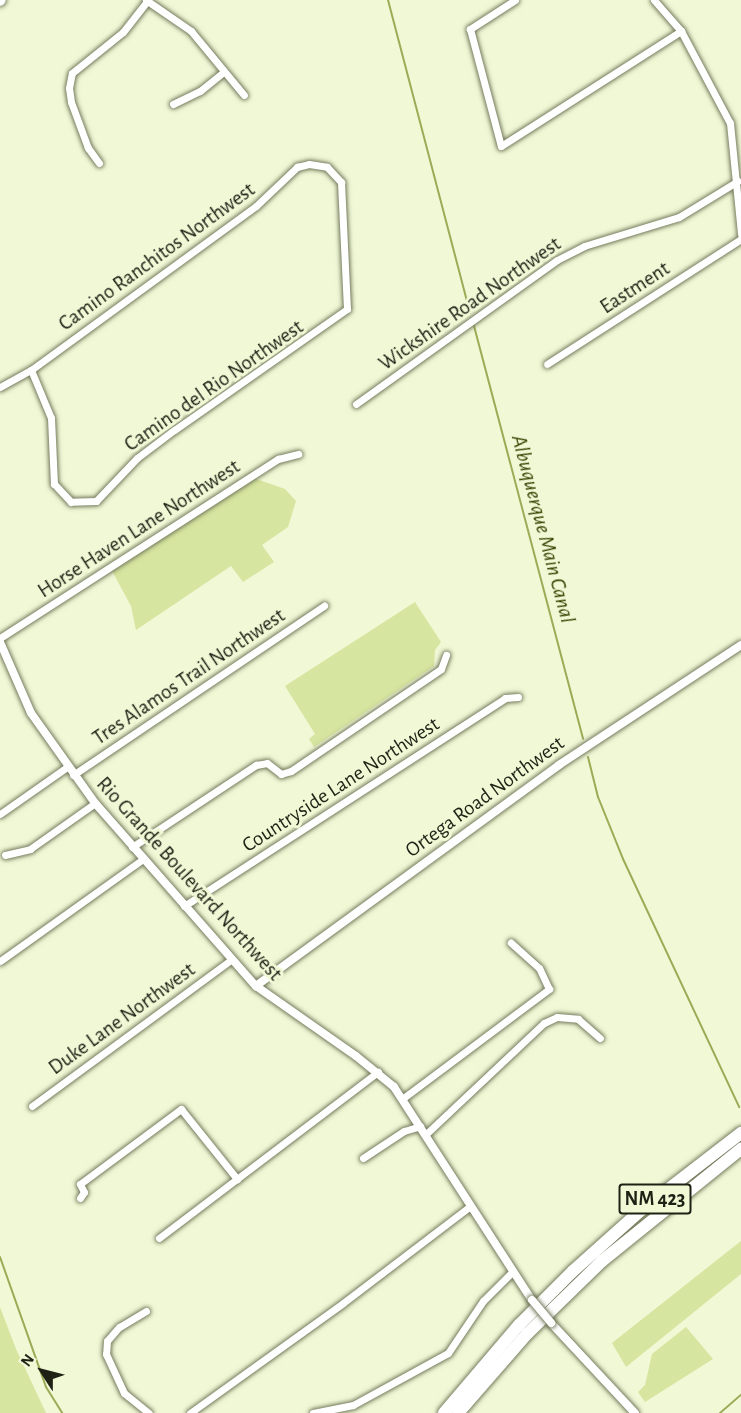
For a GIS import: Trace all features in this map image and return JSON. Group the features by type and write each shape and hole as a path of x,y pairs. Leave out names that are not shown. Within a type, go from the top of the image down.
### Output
{"highway":[{"name":"NM 423","path":"444,1413 519,1325 573,1271 640,1211 741,1133"},
{"name":"NM 423","path":"458,1413 527,1334 602,1261 741,1149"}],"street":[{"path":"99,163 88,148 71,102 69,88 72,73 123,32 147,0 191,31 222,73 244,95"},
{"path":"514,0 470,29 501,146 681,31"},
{"path":"654,0 681,31 730,123 738,181 741,234"},
{"path":"173,104 200,91 222,73"},
{"name":"Camino Ranchitos Northwest","path":"0,387 32,370 256,206 288,173 309,164 327,167 344,192 347,309"},
{"name":"Wickshire Road Northwest","path":"356,404 557,260 584,246 679,217 738,181"},
{"name":"Eastment","path":"548,364 741,239"},
{"name":"Camino del Rio Northwest","path":"32,370 51,418 54,484 71,502 86,504 109,490 137,459 174,429 347,309"},
{"name":"Horse Haven Lane Northwest","path":"0,640 278,459 298,454"},
{"name":"Tres Alamos Trail Northwest","path":"0,814 324,606"},
{"name":"Rio Grande Boulevard Northwest","path":"0,640 31,713 70,771 95,803 255,986 378,1072 402,1099 511,1273 551,1323 635,1413"},
{"name":"Ortega Road Northwest","path":"255,986 559,765 741,645"},
{"path":"132,847 256,765 267,763 281,774 291,771 441,669 446,655"},
{"name":"Countryside Lane Northwest","path":"184,906 505,698 518,697"},
{"path":"5,855 30,849 95,803"},
{"path":"0,961 143,858"},
{"path":"402,1099 549,989 539,968 511,943"},
{"name":"Duke Lane Northwest","path":"32,1106 231,960"},
{"path":"425,1135 544,1023 556,1017 578,1019 600,1038"},
{"path":"159,1238 378,1072"},
{"path":"80,1198 84,1192 80,1184 181,1108 237,1179"},
{"path":"363,1158 404,1131 420,1126"},
{"path":"190,1413 344,1304 469,1207"},
{"path":"313,1413 353,1405 448,1353 483,1301 511,1273"},
{"path":"146,1311 119,1327 107,1341 106,1354 124,1393 149,1413"}],"green space":[{"path":"253,478 285,489 296,501 288,527 262,545 274,562 243,582 231,566 136,630 131,606 111,569 150,547 149,543"},
{"path":"415,602 441,642 435,650 434,666 314,747 309,739 315,734 285,686"},
{"path":"741,1241 741,1274 626,1367 612,1343"},
{"path":"0,1307 16,1349 46,1413 0,1413"},
{"path":"686,1327 713,1359 645,1402 638,1392 645,1385 652,1354"}],"waterway":[{"name":"Albuquerque Main Canal","path":"388,0 470,313"},
{"name":"Albuquerque Main Canal","path":"474,326 583,739"},
{"name":"Albuquerque Main Canal","path":"588,757 598,797 623,859 739,1107"},
{"path":"0,1257 46,1387 62,1413"},
{"name":"Albuquerque Main Canal","path":"720,1413 741,1395"}]}
